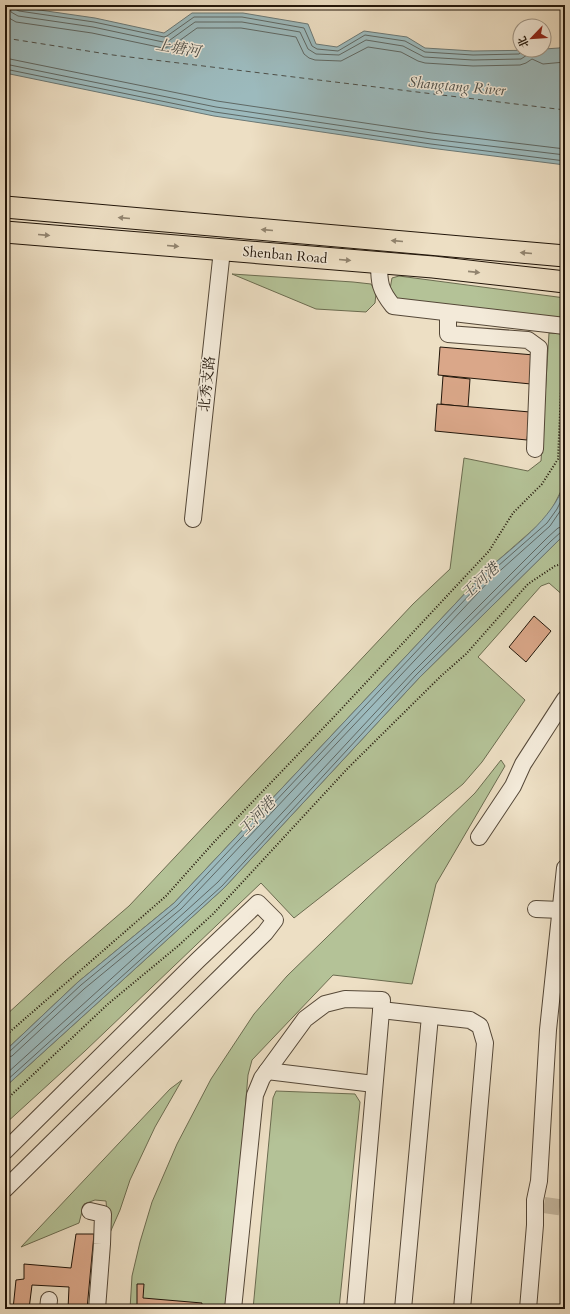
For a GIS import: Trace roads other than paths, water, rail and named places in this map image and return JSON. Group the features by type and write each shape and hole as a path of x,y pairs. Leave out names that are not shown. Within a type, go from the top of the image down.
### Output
{"main road":[{"name":"Shenban Road","path":"5,207 565,256"},
{"name":"Shenban Road","path":"5,232 433,267 565,282"}],"street":[{"name":"北秀支路","path":"194,519 222,250"},
{"path":"379,263 379,280 382,290 392,306 565,326"},
{"path":"448,313 448,334 528,340 539,348 535,449"},
{"path":"479,837 513,786 523,764 565,699"},
{"path":"528,1309 535,1225 540,1203 539,1181 548,1030 565,868"},
{"path":"5,1151 198,960 258,903 275,920 259,938 5,1189"},
{"path":"536,909 561,910"},
{"path":"234,1309 255,1095 262,1078 305,1019 325,1004 345,999 382,1000 355,1309"},
{"path":"381,1010 470,1020 480,1026 485,1043 462,1309"},
{"path":"403,1309 430,1016"},
{"path":"267,1071 374,1084"},
{"path":"90,1211 103,1214 97,1309"}],"water":[{"path":"5,5 95,18 164,33 192,13 243,13 308,24 316,44 337,47 364,31 407,37 425,48 473,51 512,50 512,58 552,58 552,48 565,46 565,165 430,148 214,116 5,73"},
{"name":"王河港","path":"565,483 565,534 419,678 224,888 5,1087 5,1051 78,982 174,903 487,570 532,531 551,509 559,497"}],"tunnel":[{"path":"544,1205 565,1208"}],"water label":[{"name":"上塘河","path":"178,48"},
{"name":"Shangtang River","path":"457,86"}]}
